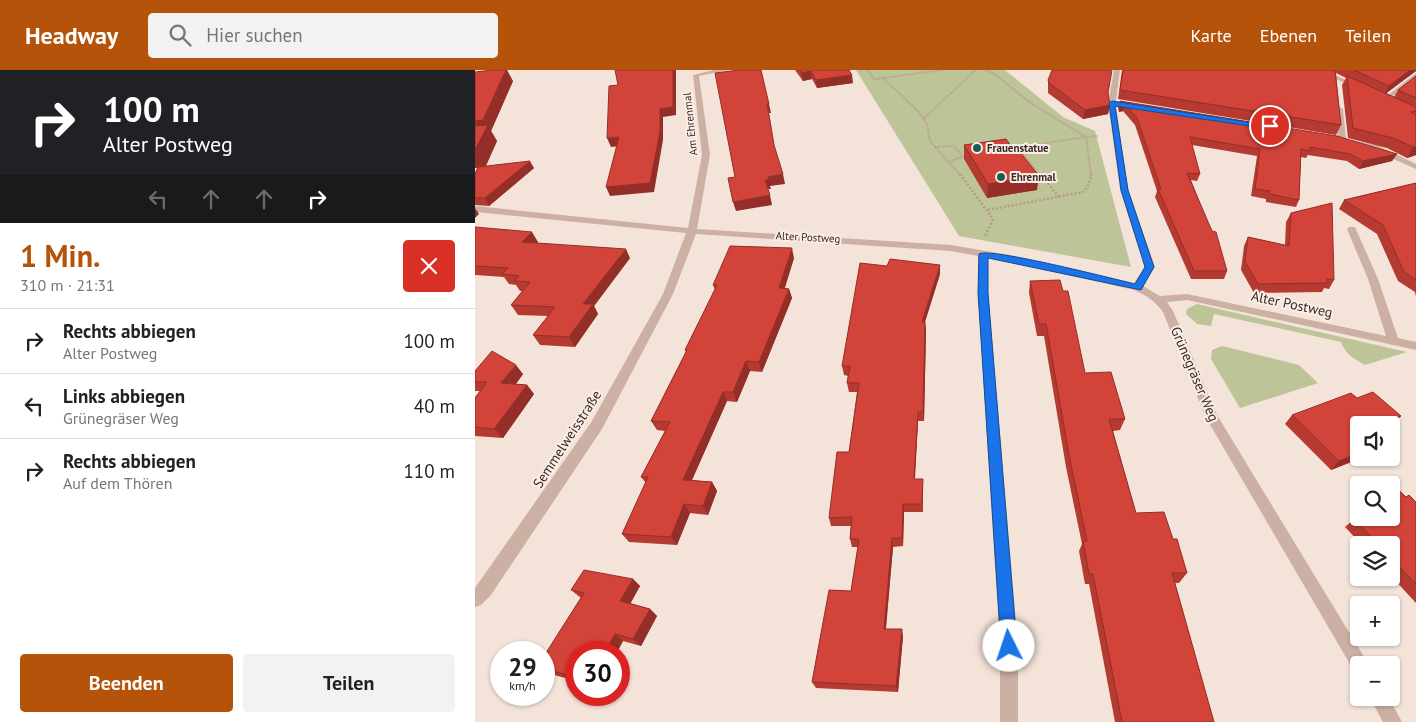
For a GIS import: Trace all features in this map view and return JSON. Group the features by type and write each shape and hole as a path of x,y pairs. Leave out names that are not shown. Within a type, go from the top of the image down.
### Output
{"street":[{"name":"Am Ehrenmal","path":"692,230 706,155 696,75 725,70"},
{"path":"1117,70 1112,103 1125,190 1150,267 1137,287 1160,300"},
{"path":"1320,70 1369,93"},
{"path":"1385,100 1416,75"},
{"path":"1336,77 1337,86"},
{"path":"1377,97 1393,104"},
{"path":"1112,103 1140,107"},
{"path":"1338,104 1342,139"},
{"path":"1332,137 1374,147 1416,167"},
{"name":"Alter Postweg","path":"475,208 692,230 951,248 1011,258 1137,287"},
{"path":"1352,229 1373,279 1394,342"},
{"name":"Semmelweisstraße","path":"475,599 597,425 668,294 692,230"},
{"path":"983,254 983,302 1009,646 1009,722"},
{"name":"Alter Postweg","path":"1160,300 1187,297 1416,346"},
{"name":"Grünegräser Weg","path":"1160,300 1168,311 1211,416 1355,656"},
{"path":"1384,706 1393,722"}],"path":[{"path":"868,70 874,79 943,70"},
{"path":"923,119 976,70"},
{"path":"985,70 993,73 1032,104 1086,137 1093,177 1090,186 1083,192 988,210"},
{"path":"883,78 917,110 927,124 929,141 943,158 950,161 988,210 993,220 984,237 983,254"},
{"path":"1009,149 1086,137"},
{"path":"934,148 954,146 962,156"},
{"path":"1018,148 1059,197"},
{"path":"950,161 962,156 971,155"}],"green space":[{"path":"856,70 1005,70 1063,117 1095,131 1131,267 959,236"},
{"path":"1197,304 1407,352 1365,365 1353,358 1341,342 1214,314 1211,326 1197,324 1186,314 1187,309"},
{"path":"1222,346 1299,365 1318,383 1240,408 1211,359 1212,350"}],"building":[{"path":"506,70 483,120 475,121 475,72"},
{"path":"615,70 673,70 673,107 660,109 660,132 650,183 606,187 619,137 607,138 609,86 618,85"},
{"path":"761,70 769,104 767,104 774,145 783,174 768,177 769,179 765,180 770,195 733,202 728,178 735,177 715,73"},
{"path":"800,70 849,70 852,75 816,80 811,71 801,73"},
{"path":"1052,70 1112,70 1108,93 1110,105 1085,110 1049,83 1048,80"},
{"path":"1123,70 1333,70 1335,71 1341,125 1120,90"},
{"path":"1354,70 1410,70 1389,86"},
{"path":"1347,76 1416,107 1416,111 1411,112 1416,115 1416,147 1393,138 1353,128"},
{"path":"1416,76 1416,98 1398,90"},
{"path":"1120,101 1337,136 1397,154 1363,161 1350,154 1310,147 1310,151 1301,149 1299,200 1269,194 1270,191 1255,189 1260,149 1190,137 1200,174 1187,173 1212,231 1216,232 1227,271 1194,271 1158,189 1161,189 1137,118 1125,104 1120,105"},
{"path":"488,125 475,150 475,126"},
{"path":"1006,139 1012,147 1016,147 1039,176 988,184 964,145"},
{"path":"530,161 485,198 475,198 475,174 478,167"},
{"path":"1416,183 1416,280 1404,272 1383,225 1344,200"},
{"path":"1332,203 1334,280 1327,279 1327,283 1258,284 1245,261 1248,237 1289,246 1291,213"},
{"path":"475,227 532,232 522,242 626,249 583,304 593,304 569,337 533,335 555,307 511,305 530,282 514,281 519,276 502,274 508,268 475,266"},
{"path":"730,246 792,248 779,288 789,289 759,362 746,361 733,392 723,392 683,480 712,482 703,506 684,504 671,537 622,534 648,477 641,477 670,422 651,421 717,285 713,285"},
{"path":"890,259 940,265 922,322 925,322 923,412 918,412 914,479 923,479 922,504 903,504 902,538 892,538 884,629 902,629 896,686 812,682 829,590 851,591 859,539 850,539 852,517 829,518 837,452 849,452 859,383 847,383 850,366 842,366 860,263 887,266"},
{"path":"1060,280 1063,291 1068,291 1085,373 1111,372 1125,419 1109,419 1136,513 1164,512 1173,539 1177,539 1187,573 1172,573 1214,722 1122,722 1093,574 1089,574 1083,541 1087,541 1069,455 1046,324 1039,324 1030,281"},
{"path":"492,351 516,365 501,383 527,385 494,429 475,427 475,398 487,382 475,382 475,371"},
{"path":"1373,392 1401,416 1350,416 1350,457 1339,461 1292,415 1351,393 1357,398"},
{"path":"1400,491 1406,497 1409,495 1416,502 1416,584 1400,567 1400,536 1370,536 1361,526 1400,526"},
{"path":"584,570 633,579 620,601 650,609 633,639 615,634 611,641 565,641 565,674 555,672 554,641 584,593 571,590"}],"place":[{"name":"Frauenstatue","path":"977,148"},
{"name":"Ehrenmal","path":"1001,177"}],"route":[{"path":"1009,646 983,293 983,254 1011,258 1137,287 1150,267 1125,190 1112,103 1270,126"}]}
